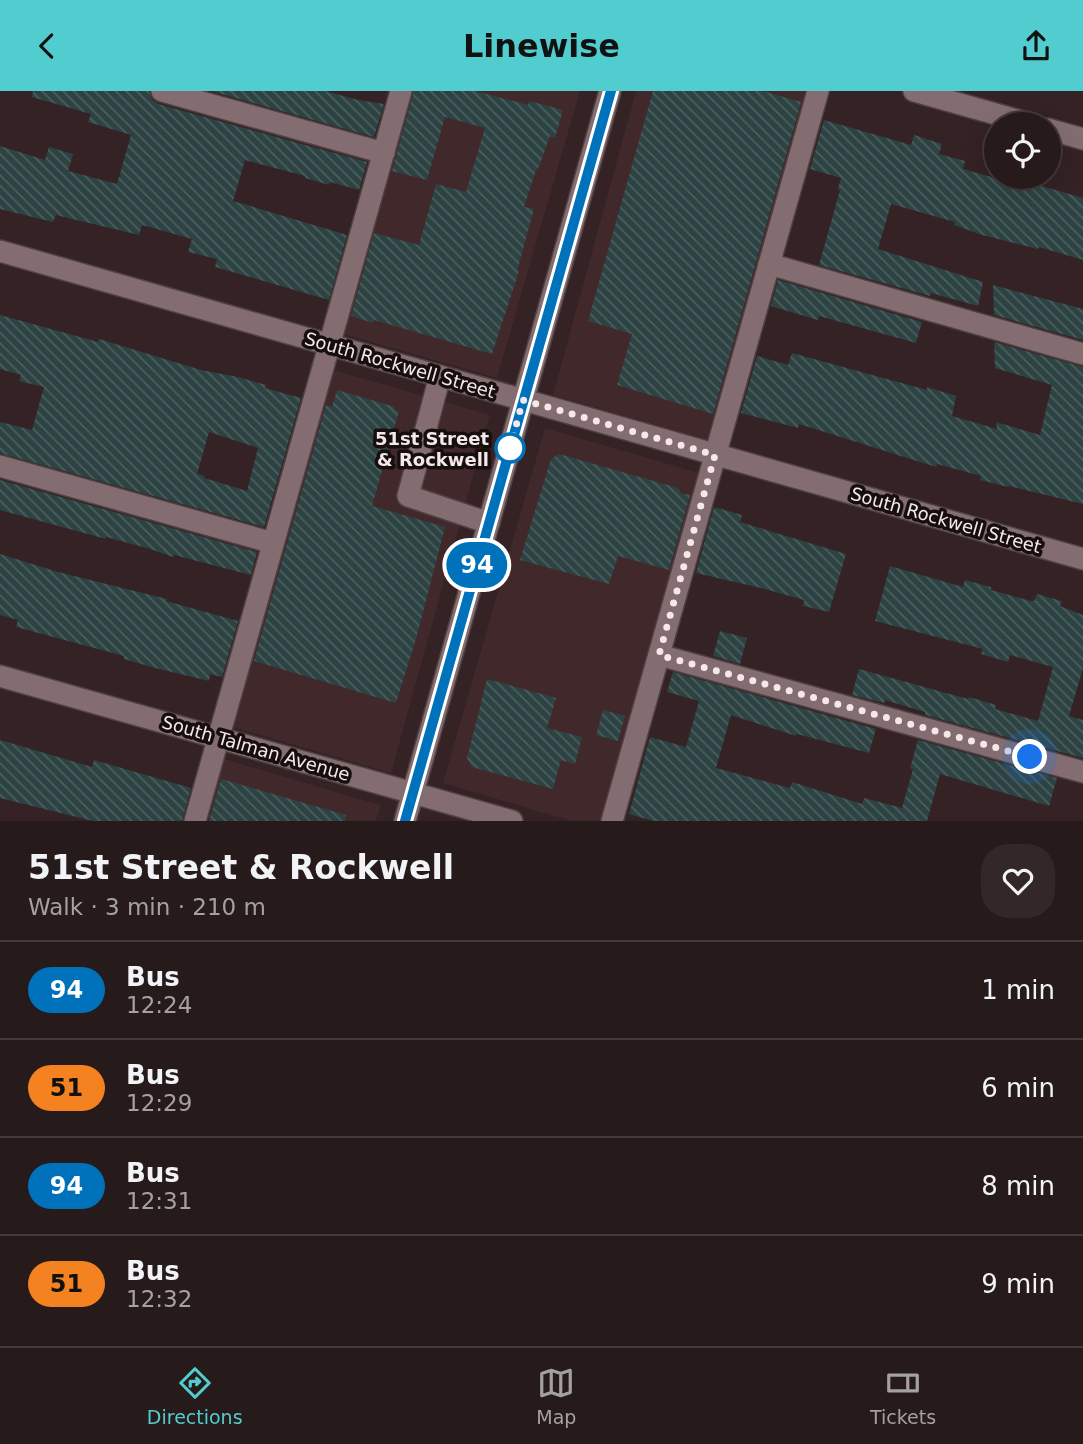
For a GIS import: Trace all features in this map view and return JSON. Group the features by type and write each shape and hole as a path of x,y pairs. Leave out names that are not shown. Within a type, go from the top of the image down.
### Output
{"street":[{"path":"162,91 384,153"},
{"path":"195,821 401,91"},
{"path":"405,821 611,91"},
{"path":"612,821 818,91"},
{"path":"914,91 988,112"},
{"path":"1061,133 1083,139"},
{"name":"South Rockwell Street","path":"0,251 1083,559"},
{"path":"769,264 1083,354"},
{"path":"440,376 408,496 489,523"},
{"path":"0,466 273,543"},
{"path":"659,655 1083,772"},
{"name":"South Talman Avenue","path":"0,676 512,821"}],"shaded area":[{"path":"401,91 580,91 497,378 333,331"},
{"path":"636,91 818,91 719,443 553,395"},
{"path":"323,367 490,415 391,773 222,724"},
{"path":"545,428 709,476 611,821 572,821 443,783"},
{"path":"214,756 380,805 376,821 195,821"}],"building":[{"path":"33,91 149,91 152,100 158,104 367,162 359,190 330,182 329,185 245,160 233,201 347,235 329,300 215,267 217,259 188,252 192,239 142,225 139,235 56,215 53,222 0,209 0,146 45,160 49,147 73,154 68,171 117,184 131,135 88,122 91,114 32,97"},
{"path":"211,91 325,91 384,104 374,137"},
{"path":"414,91 476,91 528,105 529,101 563,110 555,138 550,136 524,207 534,209 519,271 492,354 374,320 373,323 351,316 374,233 419,245 436,184 466,192 485,128 445,117 427,180 392,171"},
{"path":"653,91 763,91 801,102 713,414 617,385 632,334 588,321"},
{"path":"824,120 911,145 914,135 942,144 939,154 965,161 963,169 984,175 984,189 1052,189 1083,198 1083,260 982,235 954,225 955,222 891,204 878,249 983,282 978,306 931,293 930,296 819,265 841,178 810,169"},
{"path":"778,280 922,322 916,343 819,316 818,320 771,306"},
{"path":"993,285 1083,309 1083,340 994,315"},
{"path":"0,315 98,342 99,339 201,370 238,377 301,398 264,527 0,453 0,422 32,430 44,387 19,381 21,375 0,369","holes":["209,432 258,448 247,491 197,474"]},
{"path":"994,342 1083,367 1083,504 980,480 981,476 937,464 936,467 799,424 798,428 741,413 757,356 788,365 792,353 956,396 952,416 997,429 996,422 1040,435 1052,385 995,368"},
{"path":"337,390 395,407 394,410 399,411 372,506 445,527 416,639 396,703 254,661 326,405 332,407"},
{"path":"559,454 678,488 681,493 690,495 669,570 618,556 609,584 520,560 551,459"},
{"path":"0,480 257,552 251,575 174,555 173,557 0,510"},
{"path":"714,507 742,515 740,522 846,554 829,612 803,606 804,600 696,573"},
{"path":"0,554 238,621 222,677 210,674 209,681 155,668 124,659 124,656 16,627 18,620 0,615"},
{"path":"890,566 963,587 965,580 1031,601 1034,601 1037,594 1062,601 1060,606 1083,615 1083,668 1069,716 1083,720 1083,758 925,715 925,712 885,700 884,703 852,695 859,669 968,699 969,697 996,705 995,709 1038,721 1053,667 1010,655 1008,662 981,654 983,649 875,621"},
{"path":"720,631 747,638 740,664 713,656"},
{"path":"673,672 876,729 869,753 797,734 796,736 731,715 716,768 790,788 792,782 862,804 864,798 902,808 918,740 1057,778 1049,806 940,774 927,821 653,821 629,814 650,737 686,747 699,701 667,692"},
{"path":"487,679 556,698 547,728 582,737 575,764 561,760 553,789 472,767 467,758"},
{"path":"603,710 625,716 618,741 596,735"},
{"path":"0,740 92,767 94,760 191,788 182,821 93,821 0,798"},
{"path":"221,779 346,815 345,821 209,821"}],"bus line":[{"name":"94","path":"405,821 611,91"}],"place":[{"name":"51st Street & Rockwell","path":"510,448"}],"route":[{"path":"510,448 523,400 715,455 659,655 1030,757"}]}
